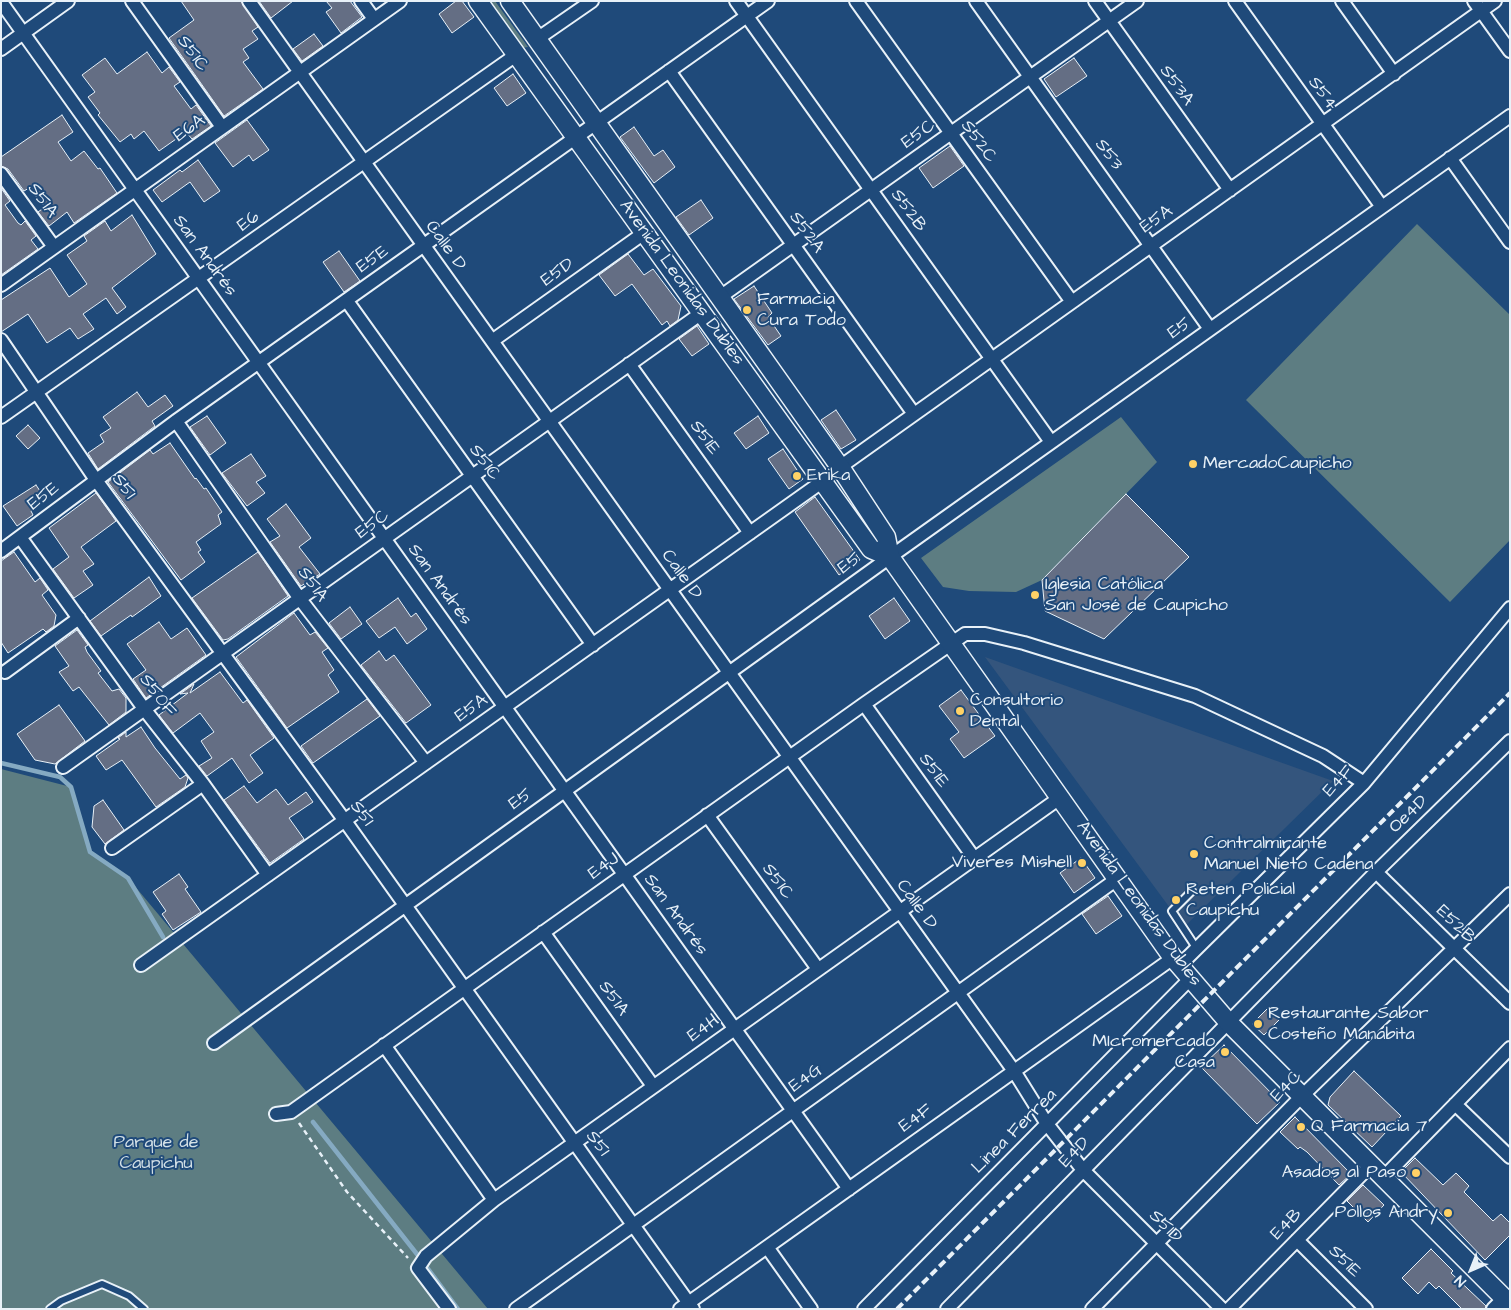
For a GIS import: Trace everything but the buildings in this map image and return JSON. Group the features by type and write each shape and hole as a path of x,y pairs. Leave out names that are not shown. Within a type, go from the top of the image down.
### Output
{"main road":[{"name":"Avenida Leonidas Dubles","path":"478,1 703,312 871,549 890,557"},
{"name":"Avenida Leonidas Dubles","path":"510,1 595,124 840,467 886,537 890,557 1181,968 1229,1023 1377,1172 1502,1303"}],"street":[{"path":"1,49 68,1"},
{"name":"S51C","path":"132,1 222,127"},
{"name":"Calle D","path":"249,1 1014,1071 1047,1124 1083,1170"},
{"path":"361,1 374,19"},
{"name":"E6A","path":"1,285 400,1"},
{"path":"537,39 592,1"},
{"name":"S52B","path":"736,1 1051,442"},
{"name":"E5E","path":"1,551 176,421 768,1"},
{"name":"S52C","path":"856,1 1072,302"},
{"name":"S53","path":"976,1 1210,329"},
{"name":"S53A","path":"1095,1 1230,190"},
{"name":"E5C","path":"720,297 1137,1"},
{"name":"S54","path":"1235,1 1382,207"},
{"path":"1342,1 1394,74"},
{"name":"E5A","path":"840,467 1394,74 1478,6 1496,1"},
{"name":"San Andrés","path":"1,2 849,1188"},
{"path":"1478,6 1510,51"},
{"name":"E6","path":"1,417 516,55"},
{"name":"S52A","path":"670,71 914,414"},
{"name":"E5","path":"214,1043 404,905 730,674 890,557 1510,116"},
{"path":"1450,158 1510,242"},
{"name":"S51A","path":"1,174 54,248"},
{"name":"E5D","path":"492,341 644,233"},
{"name":"S51C","path":"347,301 592,645"},
{"name":"E5C","path":"63,767 703,312"},
{"name":"S51","path":"1,340 38,391 96,480 345,821 632,1224 687,1307"},
{"name":"S51E","path":"629,364 750,533"},
{"name":"S51A","path":"176,421 300,599 426,763"},
{"name":"E5A","path":"141,965 823,481"},
{"name":"S50F","path":"20,537 145,710 203,784 268,875"},
{"name":"E4F","path":"687,1307 766,1247 1014,1071 1181,968 1197,949 1364,783 1510,608"},
{"path":"5,672 79,618"},
{"name":"E4J","path":"276,1114 291,1112 950,642 965,634 985,634 1024,644 1195,696 1323,756 1364,783"},
{"name":"S51E","path":"864,704 974,858"},
{"name":"Oe4D","path":"1229,1023 1376,872 1507,749"},
{"path":"112,848 203,784"},
{"name":"E4H","path":"418,1268 426,1256 494,1200 1060,797"},
{"name":"S51C","path":"707,815 818,969"},
{"name":"E52B","path":"1376,872 1510,1003"},
{"name":"E4G","path":"516,1309 632,1224 1118,879"},
{"name":"E4C","path":"1092,1309 1301,1097 1510,894"},
{"name":"S51A","path":"543,932 654,1086"},
{"name":"Linea Ferrea","path":"864,1309 1047,1124 1181,968"},
{"name":"E4D","path":"946,1309 1229,1023"},
{"path":"384,1045 494,1200"},
{"name":"E4B","path":"1229,1309 1297,1240 1456,1104 1510,1048"},
{"path":"1456,1104 1510,1157"},
{"name":"S51D","path":"1083,1170 1222,1309"},
{"name":"S51E","path":"1297,1240 1366,1309"},
{"path":"766,1247 811,1309"},
{"path":"418,1268 449,1309"}],"lane":[{"path":"1192,891 1172,911 1197,949"},
{"path":"50,1309 61,1301 102,1284 129,1296 144,1309"}],"path":[{"path":"291,1112 312,1139 347,1192 418,1268"}],"shaded area":[{"name":"Contralmirante Manuel Nieto Cadena","path":"985,657 1333,781 1184,927"}],"green space":[{"path":"488,1 495,1 528,47 522,48"},
{"path":"1417,224 1510,315 1510,540 1450,602 1246,400"},
{"path":"1121,417 1157,462 1042,580 1016,592 969,591 943,587 921,558"},
{"name":"Parque de Caupichu","path":"1,769 71,787 90,852 128,878 488,1309 1,1309"}],"waterway":[{"path":"1,763 60,777 71,787 90,852 128,878 163,937"},
{"path":"313,1122 420,1258"},
{"path":"423,1262 458,1309"}],"railway":[{"path":"897,1309 1510,693"}],"place":[{"name":"Farmacia Cura Todo","path":"747,310"},
{"name":"MercadoCaupicho","path":"1193,464"},
{"name":"Erika","path":"797,476"},
{"name":"Iglesia Católica San José de Caupicho","path":"1035,595"},
{"name":"Consultorio Dental","path":"960,711"},
{"name":"Contralmirante Manuel Nieto Cadena","path":"1194,854"},
{"name":"Viveres Mishell","path":"1082,863"},
{"name":"Reten Policial Caupichu","path":"1176,900"},
{"name":"Restaurante Sabor Costeño Manabita","path":"1258,1024"},
{"name":"MIcromercado Casa","path":"1225,1052"},
{"name":"Q Farmacia 7","path":"1301,1127"},
{"name":"Asados al Paso","path":"1416,1173"},
{"name":"Pollos Andry","path":"1448,1213"}]}
